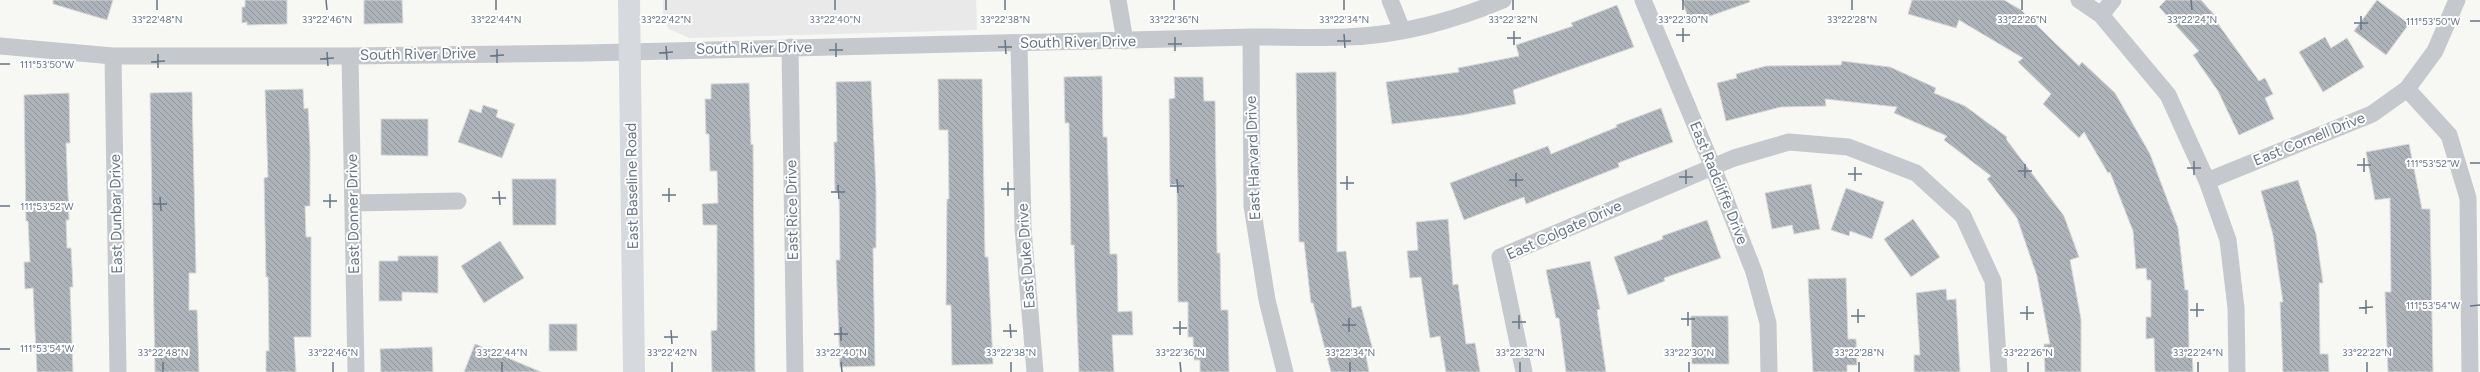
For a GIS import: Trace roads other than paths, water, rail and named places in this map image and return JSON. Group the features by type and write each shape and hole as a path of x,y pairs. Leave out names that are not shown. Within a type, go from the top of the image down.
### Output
{"main road":[{"name":"East Baseline Road","path":"629,0 634,372"}],"street":[{"path":"1118,0 1125,41"},
{"path":"1390,0 1402,30"},
{"name":"South River Drive","path":"0,46 113,56 350,56 1125,41 1251,37 1347,37 1402,30 1467,16 1503,0"},
{"name":"East Radcliffe Drive","path":"1643,0 1712,165 1754,272 1768,323 1769,372"},
{"path":"2079,0 2101,16 2168,96 2207,181 2228,240 2236,308 2237,372"},
{"path":"2101,16 2113,0"},
{"name":"East Cornell Drive","path":"2207,181 2372,114 2407,89 2435,51 2457,0"},
{"name":"East Harvard Drive","path":"1251,37 1252,206 1267,300 1285,372"},
{"name":"East Duke Drive","path":"1020,43 1023,228 1035,372"},
{"name":"East Rice Drive","path":"790,47 795,372"},
{"name":"East Dunbar Drive","path":"113,56 118,372"},
{"name":"East Donner Drive","path":"350,56 356,372"},
{"path":"2407,89 2449,135 2468,198 2470,372"},
{"path":"1712,165 1789,142 1848,147 1916,173 1963,216 1992,281 1999,372"},
{"name":"East Colgate Drive","path":"1524,372 1500,257 1712,165"},
{"path":"353,203 458,201"}]}
